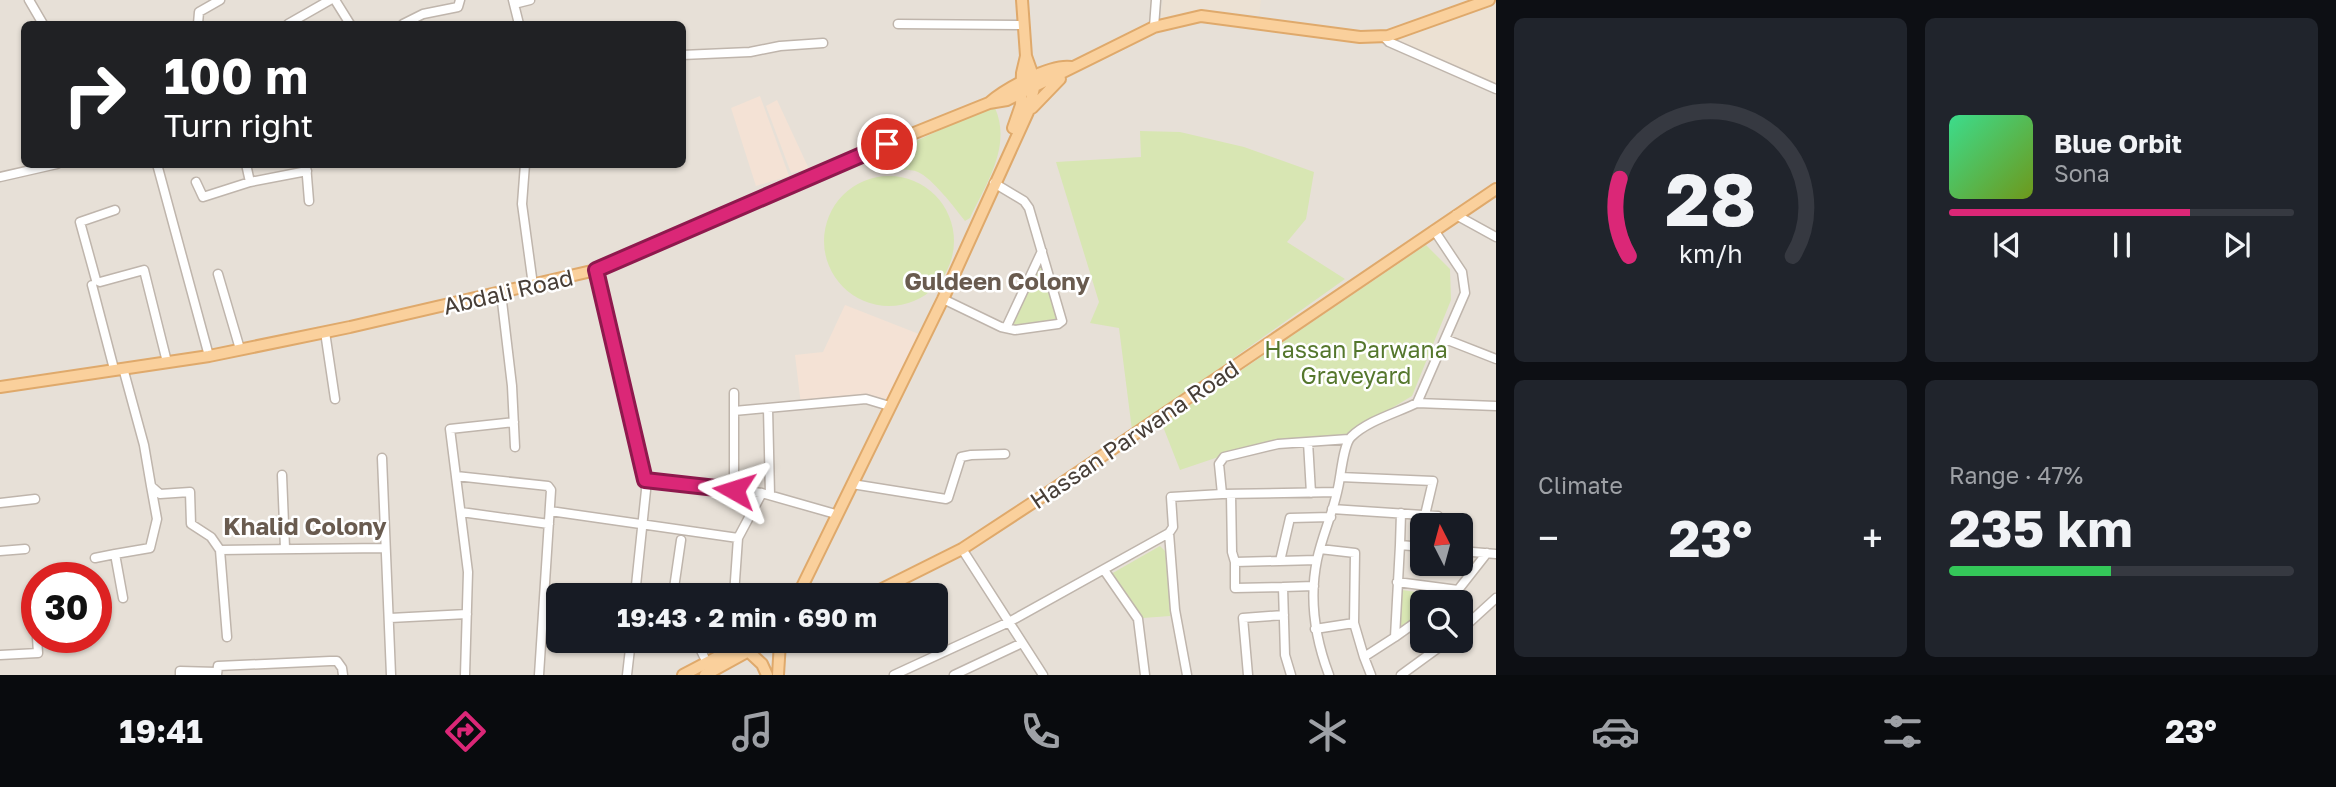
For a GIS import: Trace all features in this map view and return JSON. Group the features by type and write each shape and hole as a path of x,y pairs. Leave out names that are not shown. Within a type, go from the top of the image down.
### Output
{"main road":[{"path":"1022,0 1028,112"},
{"name":"Abdali Road","path":"0,387 209,356 596,270 887,144 994,103 998,95 1063,74 1071,67 1154,27 1190,17 1201,16 1360,37 1384,37 1470,3 1489,0"},
{"path":"801,583 943,299 953,267 1011,141 1028,112 1071,67"},
{"path":"801,583 832,513 994,183 1011,141 1028,86"},
{"path":"994,103 1009,108 1015,123"},
{"name":"Hassan Parwana Road","path":"894,583 962,549 1496,190"},
{"path":"683,675 706,669 736,653"},
{"path":"754,653 767,675"},
{"path":"774,653 776,675"}],"street":[{"path":"29,0 41,21"},
{"path":"198,21 199,12 220,0"},
{"path":"294,21 333,0 349,21"},
{"path":"409,21 423,14 458,7 460,0"},
{"path":"518,21 513,2 530,0"},
{"path":"1154,27 1156,0"},
{"path":"898,24 1024,25"},
{"path":"1384,37 1389,42 1496,89"},
{"path":"686,55 750,52 780,46 823,43"},
{"path":"0,177 39,168"},
{"path":"158,168 209,356"},
{"path":"247,168 250,182"},
{"path":"196,181 203,197 306,168 309,201"},
{"path":"525,168 522,204 534,285"},
{"path":"943,299 1006,328 1024,329 1058,324 1062,321 1027,204 994,183"},
{"path":"115,210 80,222 96,281 142,270 146,272 167,362"},
{"path":"1456,215 1496,237"},
{"path":"1417,403 1465,293 1462,272 1434,230"},
{"path":"1006,328 1042,251"},
{"path":"596,270 645,480 636,583"},
{"path":"218,274 240,349"},
{"path":"92,285 144,445 157,519 150,548 95,558"},
{"path":"501,293 512,386 515,447"},
{"path":"325,332 335,399"},
{"path":"1445,339 1496,359"},
{"path":"734,393 734,490"},
{"path":"734,411 866,399 886,405"},
{"path":"1314,586 1235,588 1235,562 1219,464 1224,457 1268,446 1349,439 1374,423 1417,403 1496,406"},
{"path":"735,583 738,538 766,494 768,408"},
{"path":"465,675 468,572 450,429 514,422"},
{"path":"1329,675 1315,629 1314,586 1317,560 1338,492 1349,439"},
{"path":"1308,442 1311,493"},
{"path":"852,485 946,499 961,457 1004,454"},
{"path":"382,458 391,675"},
{"path":"282,475 285,548"},
{"path":"456,476 548,486 551,490 539,675"},
{"path":"1340,477 1433,481 1425,513"},
{"path":"645,480 766,494 832,513"},
{"path":"151,486 160,494 190,492 191,524 211,537 220,550 226,637"},
{"path":"894,675 1009,622 1169,533 1173,527 1171,496 1338,492"},
{"path":"0,503 35,499"},
{"path":"550,511 738,538"},
{"path":"461,512 549,524"},
{"path":"1280,561 1290,518 1332,513 1410,514"},
{"path":"1395,637 1401,513"},
{"path":"1169,533 1175,610 1187,675"},
{"path":"675,583 681,540"},
{"path":"1400,545 1410,546"},
{"path":"0,551 25,548"},
{"path":"220,550 385,548"},
{"path":"962,549 1043,675"},
{"path":"1320,549 1355,553 1354,623 1371,675"},
{"path":"1474,552 1492,554"},
{"path":"115,554 123,598"},
{"path":"1397,582 1458,590 1492,554"},
{"path":"1235,562 1317,560"},
{"path":"1104,570 1138,619 1146,675"},
{"path":"1283,587 1285,655 1291,675"},
{"path":"1473,619 1496,598"},
{"path":"390,618 467,614"},
{"path":"1248,675 1243,618 1284,615"},
{"path":"1315,629 1354,623"},
{"path":"1364,657 1410,626"},
{"path":"954,675 1022,643"},
{"path":"0,655 38,653"},
{"path":"627,675 630,653"},
{"path":"1401,675 1431,653"},
{"path":"180,675 180,671 217,673 218,666 337,662 342,667 343,675"}],"shaded area":[{"path":"0,0 1496,0 1496,675 0,675"},
{"path":"1163,0 1261,0 1259,15 1205,10 1160,19"},
{"path":"1496,5 1496,88 1395,41"},
{"path":"760,96 789,176 756,186 731,108"},
{"path":"777,100 809,169 791,173 766,106"},
{"path":"845,305 924,336 889,406 866,399 801,405 795,355 823,352"}],"green space":[{"path":"995,108 1001,136 999,151 983,192 970,218 965,221 924,175 912,170 884,169 869,163 985,109"},
{"name":"Hassan Parwana Graveyard","path":"1140,131 1180,132 1244,147 1314,172 1306,219 1287,242 1345,279 1132,430 1119,328 1090,323 1099,302 1056,162 1141,157"},
{"path":"889,176 914,181 935,195 949,216 954,241 949,266 935,287 914,301 889,306 864,301 843,287 829,266 824,241 829,216 843,195 864,181"},
{"name":"Hassan Parwana Graveyard","path":"1426,245 1450,269 1451,300 1412,396 1345,436 1248,447 1180,470 1162,424"},
{"path":"1042,251 1062,316 1058,324 1006,328"},
{"path":"1160,546 1167,553 1170,616 1143,618 1111,574"},
{"path":"1402,590 1410,591 1410,622 1400,629"}],"district":[{"name":"Guldeen Colony","path":"997,280"},
{"name":"Khalid Colony","path":"305,525"}],"route":[{"path":"734,490 645,480 596,270 887,144"}]}
